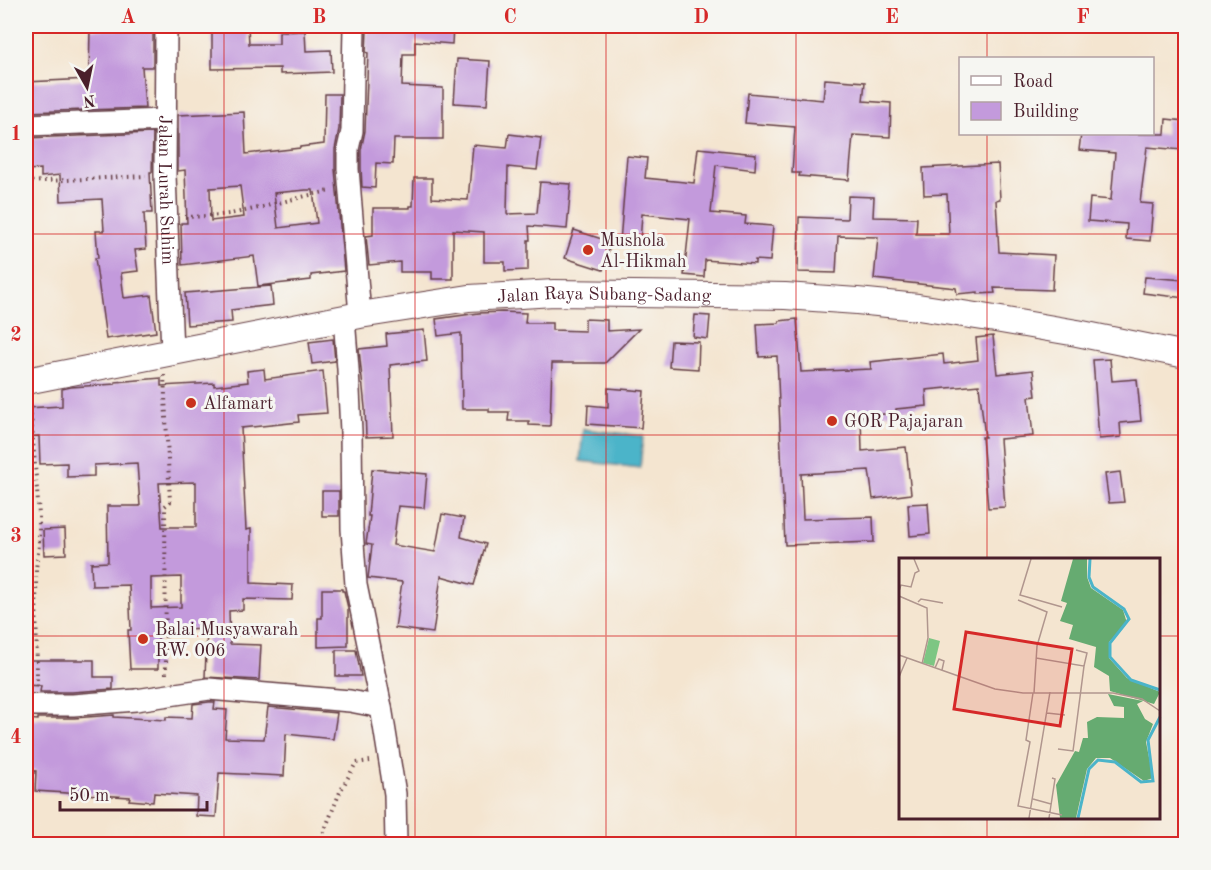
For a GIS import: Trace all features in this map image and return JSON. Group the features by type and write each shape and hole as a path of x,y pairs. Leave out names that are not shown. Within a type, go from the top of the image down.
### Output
{"main road":[{"name":"Jalan Raya Subang-Sadang","path":"27,381 352,316 469,298 554,293 784,296 857,301 918,307 989,318 1185,355"}],"street":[{"name":"Jalan Lurah Suhim","path":"166,26 167,353"},
{"path":"354,26 352,131 348,149 352,316 348,369 352,529 356,585 381,707 395,794 396,844"},
{"path":"26,125 165,120"},
{"path":"31,705 73,705 136,700 209,688 350,701 381,707"}],"path":[{"path":"26,182 165,175"},
{"path":"166,218 239,213 308,195 349,189"},
{"path":"164,695 166,682 165,506 170,502 167,353"},
{"path":"27,381 39,515 31,705"},
{"path":"319,844 340,792 356,763 389,760"}],"water":[{"path":"583,429 643,436 640,468 580,461"}],"building":[{"path":"212,26 248,26 249,44 279,44 279,32 305,31 306,51 331,50 332,72 280,74 280,68 212,69"},
{"path":"368,26 453,26 452,44 415,41 415,54 403,54 402,86 443,88 443,139 394,139 393,164 376,163 375,188 362,187 361,168 361,150 365,131"},
{"path":"90,29 153,30 153,67 142,67 145,108 26,112 26,82 89,79"},
{"path":"457,59 490,61 487,105 454,103"},
{"path":"825,79 865,82 863,101 891,103 890,137 853,135 849,180 799,176 800,173 792,173 795,127 745,123 748,93 823,100"},
{"path":"325,94 340,94 335,169 344,271 311,275 311,280 258,286 254,256 182,265 181,223 187,223 185,170 178,171 178,115 244,112 246,154 324,144","holes":["240,186 244,217 211,221 210,188","313,190 317,223 278,228 274,193"]},
{"path":"1166,119 1185,121 1183,150 1147,147 1140,203 1153,204 1150,241 1126,239 1127,224 1088,221 1090,198 1111,200 1115,153 1079,150 1081,135 1165,134"},
{"path":"153,133 152,172 150,172 152,213 144,213 146,249 135,250 138,271 121,273 124,298 151,295 156,332 106,339 95,258 98,258 96,231 104,231 102,199 61,201 60,175 41,177 41,169 26,170 26,138"},
{"path":"509,134 541,138 537,170 508,167 507,214 537,213 540,182 571,184 567,229 529,226 528,270 505,271 505,262 484,262 484,232 453,230 453,279 432,279 432,272 400,272 400,262 369,265 366,236 373,235 373,208 410,208 413,206 414,178 432,178 432,198 468,200 473,145 507,148"},
{"path":"698,148 756,154 755,170 716,165 711,213 746,216 745,224 773,226 770,261 755,260 755,264 705,260 704,277 684,275 690,219 642,214 640,243 620,242 627,156 647,158 645,178 694,183"},
{"path":"998,164 1000,199 996,200 999,252 1054,255 1052,290 994,288 995,293 957,294 956,288 874,279 878,237 838,236 836,273 798,272 799,217 847,219 848,196 874,197 873,217 917,218 916,234 949,234 947,194 924,195 923,168"},
{"name":"Mushola Al-Hikmah","path":"574,230 611,242 603,270 565,258"},
{"path":"1145,277 1185,280 1185,298 1143,293"},
{"path":"271,286 273,305 231,310 232,322 187,325 185,293"},
{"path":"502,312 526,313 525,323 552,323 552,330 585,331 585,319 607,320 607,331 639,329 605,363 552,363 550,426 529,425 529,421 508,421 509,412 462,409 461,333 438,336 436,319"},
{"path":"695,315 710,316 708,339 693,337"},
{"path":"797,319 801,372 871,369 870,362 943,354 944,364 978,360 976,338 993,336 997,374 1033,370 1036,396 1029,397 1033,436 1000,439 1005,507 988,508 982,437 985,437 979,385 926,390 927,406 896,409 896,413 861,416 862,451 906,447 911,494 873,499 869,470 801,474 803,519 873,517 874,542 785,545 777,356 759,357 757,324"},
{"path":"424,330 427,361 390,365 393,436 366,437 359,349 387,346 386,334"},
{"path":"333,339 335,361 312,364 309,342"},
{"path":"671,341 699,342 698,369 669,367"},
{"path":"1110,359 1112,381 1137,379 1141,421 1120,423 1121,437 1099,439 1093,360"},
{"path":"264,369 265,379 323,371 327,413 298,415 299,422 241,428 246,530 251,529 251,583 293,585 292,600 243,599 243,610 229,611 230,644 261,645 259,680 205,677 207,629 158,631 158,669 130,669 129,585 92,586 91,563 108,562 107,506 140,506 137,463 94,465 94,476 67,477 67,463 40,464 39,436 26,437 26,408 62,406 62,389 71,387 161,378 161,386 214,383 214,386 248,382 247,371","holes":["196,482 196,527 162,527 159,483","181,577 181,607 151,608 151,578"]},
{"path":"608,388 644,391 641,428 587,424 588,405 608,407"},
{"path":"372,469 427,474 424,508 398,506 393,545 435,552 442,514 464,518 461,537 486,544 474,585 441,576 433,633 395,628 402,582 368,578 372,545 366,544"},
{"path":"1120,472 1124,502 1109,503 1105,474"},
{"path":"322,491 339,491 339,516 322,516"},
{"path":"928,503 930,534 910,536 908,504"},
{"path":"65,529 66,554 44,555 43,530"},
{"path":"322,589 342,589 344,591 348,608 348,646 318,647 318,618 322,618"},
{"path":"336,650 356,650 361,676 336,676"},
{"path":"26,660 94,660 94,677 113,677 113,689 40,692 41,686 26,685"},
{"path":"215,702 214,709 227,710 225,738 264,739 268,707 337,713 333,739 286,734 284,776 219,773 216,817 196,816 197,796 154,793 153,802 129,800 130,797 35,791 36,771 26,770 26,719 114,715 114,717 166,720 166,717 192,718 193,704"}],"place":[{"name":"Mushola Al-Hikmah","path":"588,250"},
{"name":"Alfamart","path":"191,403"},
{"name":"GOR Pajajaran","path":"832,421"},
{"name":"Balai Musyawarah RW. 006","path":"143,639"}]}
